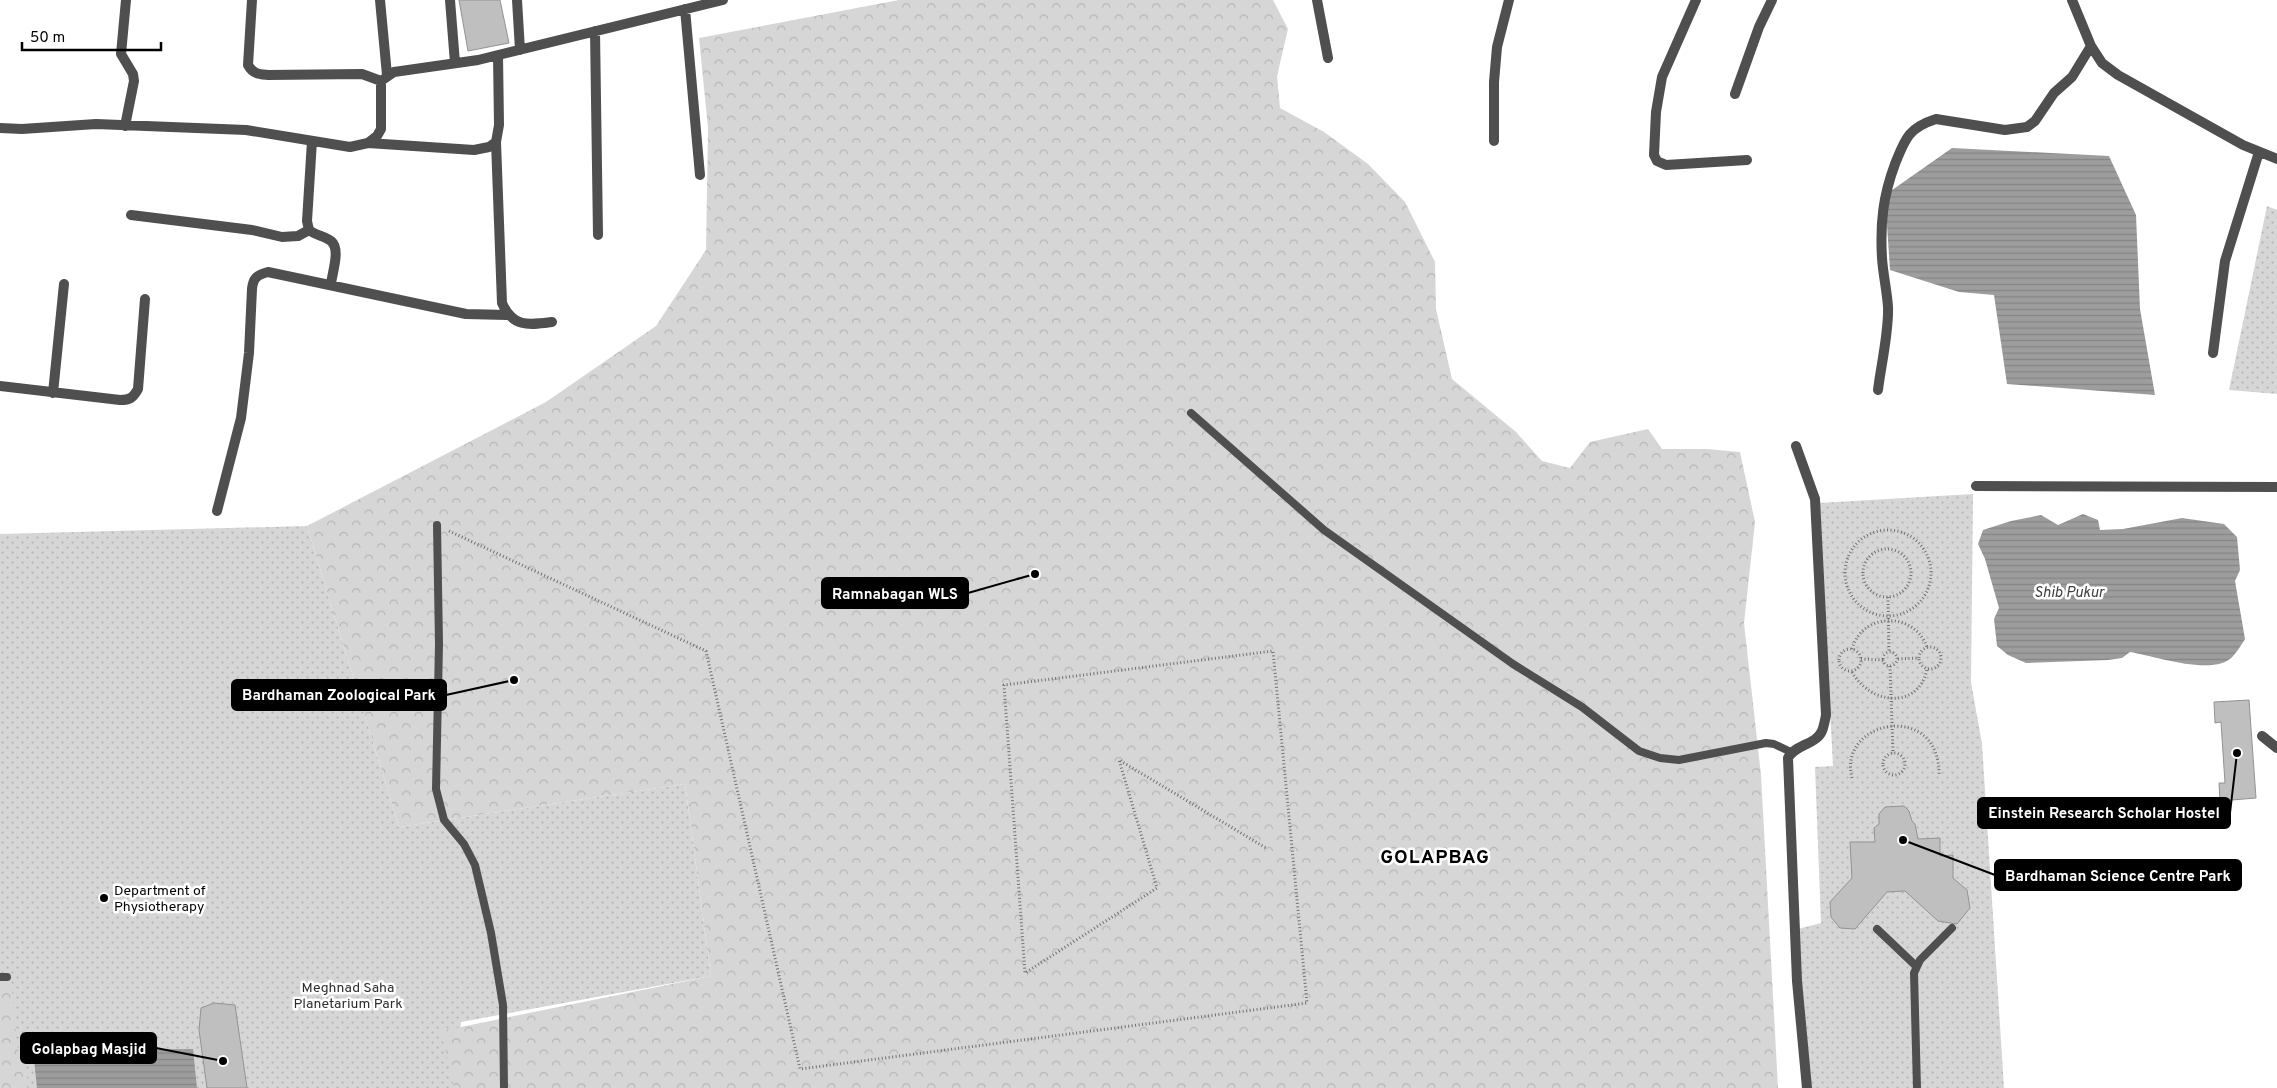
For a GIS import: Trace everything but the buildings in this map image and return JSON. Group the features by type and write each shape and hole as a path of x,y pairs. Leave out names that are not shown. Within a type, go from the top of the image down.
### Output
{"street":[{"path":"126,0 121,54 133,74 134,81 126,126"},
{"path":"252,0 248,65 251,70 268,76 362,74 384,78 394,72 498,55 723,0"},
{"path":"368,143 377,136 381,129 384,78 380,0"},
{"path":"450,0 455,63"},
{"path":"517,0 520,50"},
{"path":"1318,0 1328,58"},
{"path":"1494,141 1494,82 1497,47 1509,0"},
{"path":"1696,0 1662,77 1656,112 1654,155 1657,162 1666,165 1747,160"},
{"path":"1735,94 1759,27 1772,0"},
{"path":"2072,0 2091,46 2102,63 2118,75 2242,145 2277,159"},
{"path":"685,9 700,175"},
{"path":"595,32 598,234"},
{"path":"1878,390 1888,308 1882,256 1883,201 1902,143 1914,130 1936,119 2005,130 2027,127 2034,121 2054,93 2072,77 2091,46"},
{"path":"498,55 499,125 496,142 502,303 507,315 520,324 552,322"},
{"path":"0,128 22,129 96,124 246,130 350,147 368,143 474,150 489,147 496,142"},
{"path":"312,141 306,221 309,230 329,240 334,245 336,251 331,284"},
{"path":"2213,353 2225,261 2259,152"},
{"path":"131,215 252,230 282,237 298,236 309,230"},
{"path":"218,511 241,418 249,353 253,280 258,274 268,272 331,284 466,314 507,315"},
{"path":"53,393 64,284"},
{"path":"0,386 129,400 138,389 145,299"},
{"path":"1796,446 1815,499 1826,715 1822,731 1816,739 1791,752 1788,758 1796,972 1807,1088"},
{"path":"1976,486 2277,487"},
{"path":"2262,736 2277,748"}],"lane":[{"path":"1191,413 1324,530 1513,664 1582,707 1639,751 1660,758 1679,760 1766,743 1774,744 1791,752"},
{"path":"437,525 439,644 436,789 444,820 464,844 475,865 487,916 503,1005 504,1088"},
{"path":"1917,1088 1914,973 1916,966 1952,928"},
{"path":"1877,929 1916,966"}],"path":[{"path":"437,525 706,651 800,1068 1308,1003 1273,651 1004,684 1025,973 1157,888 1119,760 1266,848"},
{"path":"1852,649 1858,652 1861,660 1858,668 1852,672 1845,671 1838,662 1841,653 1852,649 1858,636 1866,628 1878,621 1888,618 1906,612 1919,602 1928,588 1930,571 1926,554 1916,540 1901,532 1886,530 1870,534 1858,541 1847,558 1845,575 1849,591 1860,606 1874,614 1888,618 1904,623 1914,629 1922,636 1927,647"},
{"path":"1885,549 1895,550 1904,557 1910,572 1909,581 1904,589 1888,597 1878,595 1870,590 1863,576 1864,565 1870,555 1885,549"},
{"path":"1888,597 1889,651"},
{"path":"1927,647 1936,649 1940,653 1941,660 1936,667 1927,669 1921,665 1919,658 1920,653 1927,647"},
{"path":"1889,651 1896,654 1898,659"},
{"path":"1889,651 1884,654 1883,660 1885,664 1890,666"},
{"path":"1898,659 1919,658"},
{"path":"1890,666 1895,664 1898,659"},
{"path":"1861,660 1883,660"},
{"path":"1890,666 1891,725 1894,753"},
{"path":"1852,672 1866,690 1881,697 1891,698 1912,691 1924,679 1927,669"},
{"path":"1852,778 1853,758 1862,741 1873,731 1891,725 1909,727 1928,740 1937,754 1939,776"},
{"path":"1894,753 1900,755 1905,763 1902,772 1894,776 1885,771 1883,764 1886,756 1894,753"}],"green space":[{"path":"899,0 1273,0 1288,29 1277,76 1280,108 1324,132 1368,164 1405,202 1435,262 1436,309 1452,379 1516,432 1542,461 1570,468 1590,442 1648,429 1662,449 1707,449 1740,452 1755,522 1744,623 1761,775 1778,1088 454,1088 441,1031 711,976 685,784 399,827 307,526 546,402 656,326 706,250 708,128 699,38"},
{"path":"2267,206 2277,210 2277,394 2229,390"},
{"path":"1973,494 1971,682 1982,744 2004,1088 1808,1088 1798,929 1821,923 1815,767 1833,766 1819,503"},
{"name":"Meghnad Saha Planetarium Park","path":"307,526 399,827 685,784 711,976 461,1022 455,1088 0,1088 0,534"},
{"path":"11,977 17,1046 27,1070 28,1088 0,1088 0,980"}],"water":[{"path":"1952,148 2109,156 2136,215 2140,309 2155,395 2007,384 1994,295 1959,292 1890,270 1885,195"},
{"name":"Shib Pukur","path":"2083,514 2098,520 2100,530 2123,529 2182,518 2224,524 2237,537 2240,570 2235,581 2245,639 2232,657 2221,663 2195,665 2130,652 2122,658 2108,660 2026,663 2008,655 1997,646 1994,619 1999,608 1985,559 1978,544 1983,530 2011,521 2041,515 2058,525"},
{"path":"193,1049 197,1088 37,1088 33,1050"}],"place":[{"name":"Ramnabagan WLS","path":"1035,574"},
{"name":"Bardhaman Zoological Park","path":"514,680"},
{"name":"Einstein Research Scholar Hostel","path":"2237,753"},
{"name":"Bardhaman Science Centre Park","path":"1903,840"},
{"name":"Department of Physiotherapy","path":"104,898"},
{"name":"Golapbag Masjid","path":"223,1061"}],"district":[{"name":"GOLAPBAG","path":"1435,856"}]}
